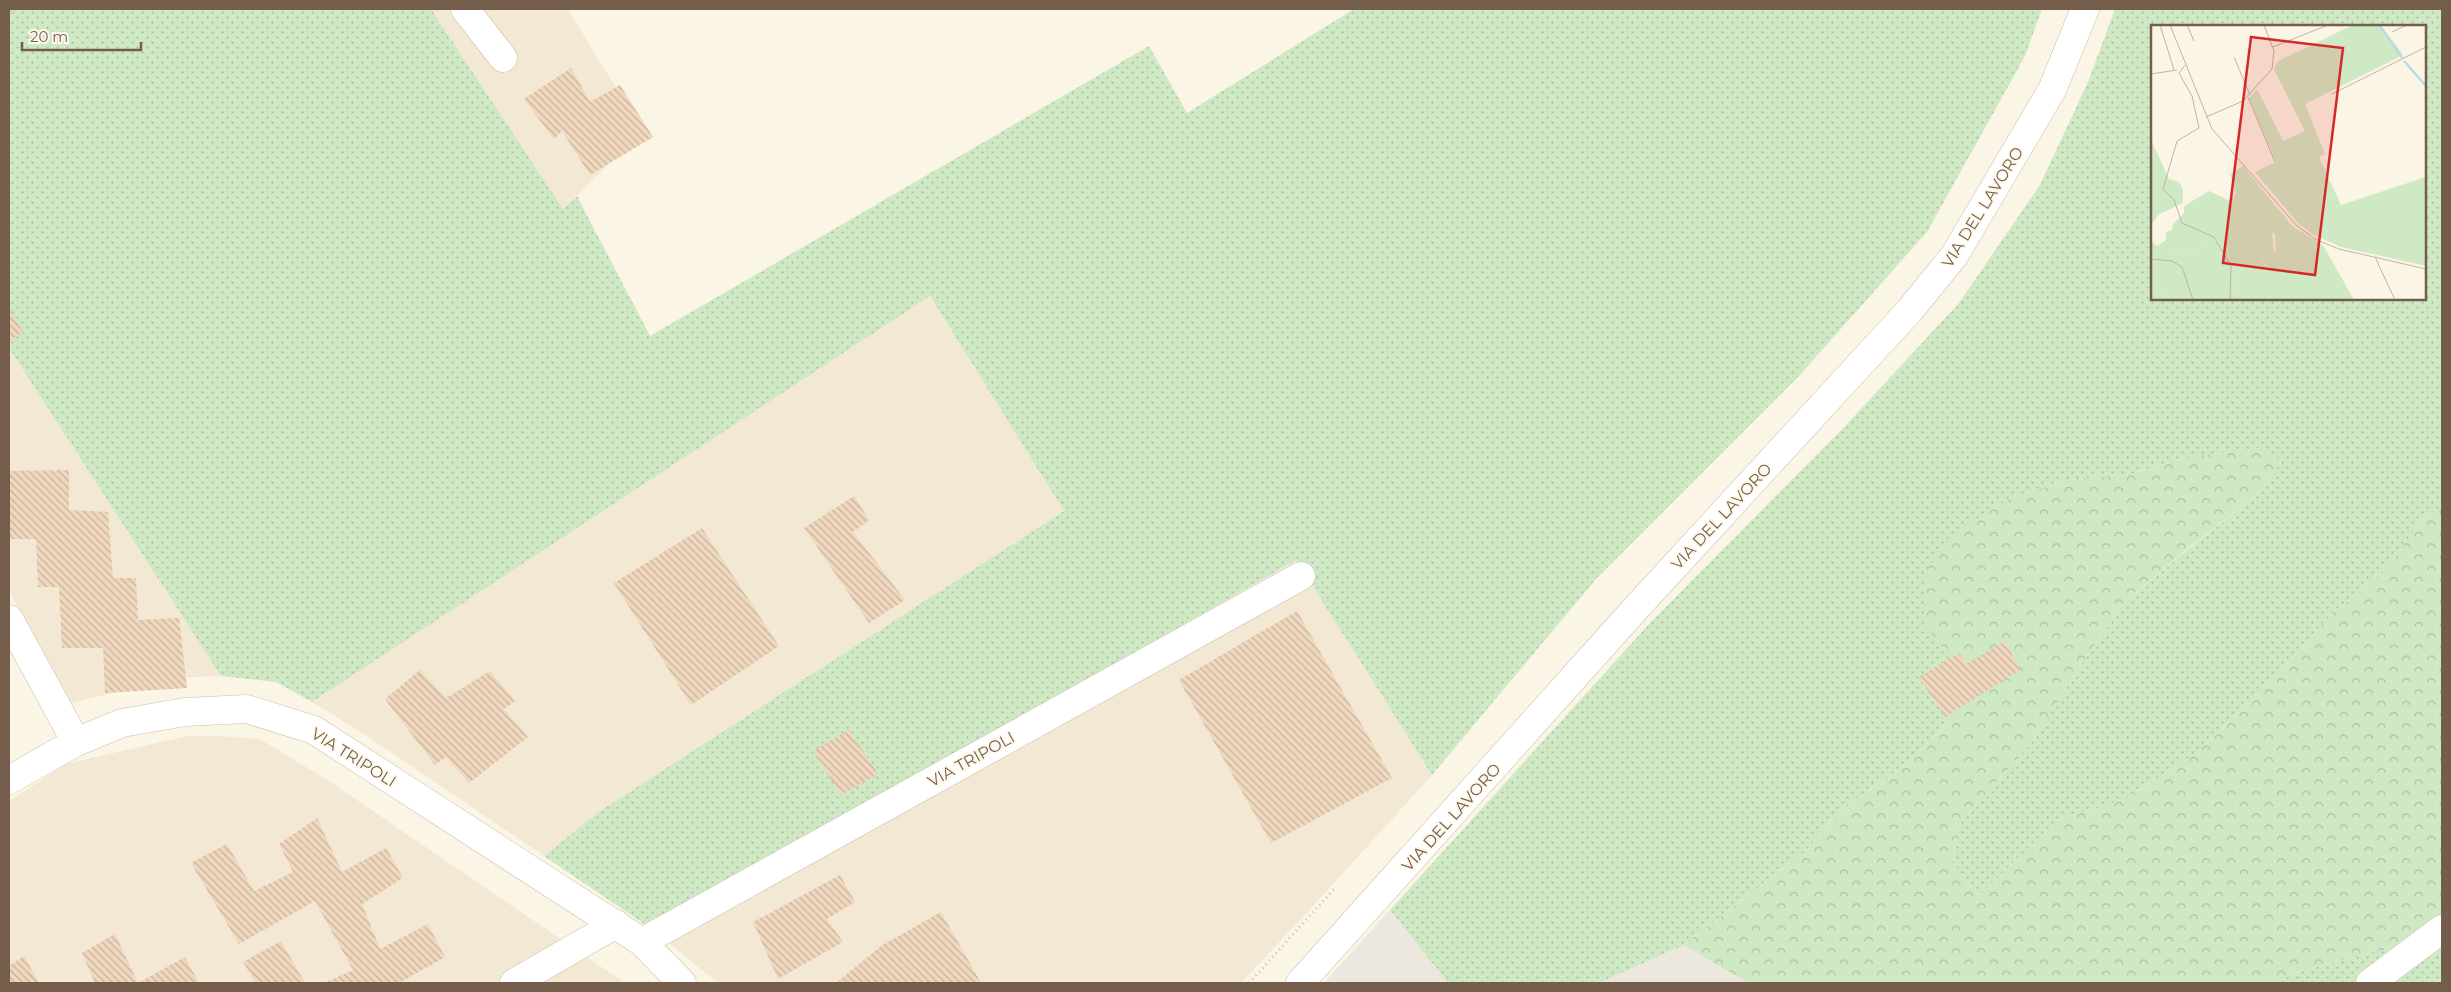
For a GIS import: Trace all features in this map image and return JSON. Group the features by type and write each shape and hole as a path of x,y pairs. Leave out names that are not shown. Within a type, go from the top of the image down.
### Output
{"street":[{"path":"465,9 503,58"},
{"name":"VIA DEL LAVORO","path":"1300,983 1637,607 1910,310 1954,256 2052,90 2085,9"},
{"name":"VIA TRIPOLI","path":"642,942 1301,576"},
{"path":"9,620 76,742"},
{"name":"VIA TRIPOLI","path":"9,780 76,742 122,723 194,711 247,709 314,730 616,924 642,942 682,983"},
{"path":"514,983 616,924"},
{"path":"2370,983 2442,929"}],"path":[{"path":"1248,983 1342,880"}],"shaded area":[{"path":"431,9 568,9 642,131 563,209"},
{"path":"929,295 1064,511 600,811 544,856 361,732 312,702"},
{"path":"9,348 221,676 176,678 70,703 9,590"},
{"path":"1296,560 1432,775 1241,983 718,983 653,930"},
{"path":"187,736 260,739 329,781 625,983 9,983 9,801 66,764"},
{"path":"1390,910 1448,983 1324,983"},
{"path":"1684,945 1748,983 1599,983"}],"green space":[{"path":"9,9 431,9 563,209 577,196 650,336 1149,46 1187,113 1354,9 2042,9 2025,56 1927,232 1798,377 1596,579 1432,775 1296,560 653,930 544,856 600,811 1064,511 930,296 312,702 276,682 221,676 9,348"},
{"path":"2115,9 2442,9 2442,506 2423,519 2382,574 2331,614 2271,682 2198,752 2124,800 2057,820 1980,895 1952,862 1960,823 2032,742 2078,669 2123,604 2187,550 2259,494 2282,460 2190,457 2131,474 2068,480 2007,500 1963,674 1942,730 1900,769 1841,809 1807,850 1684,945 1599,983 1448,983 1390,910 1650,623 1847,424 1959,303 2040,185 2088,82"},
{"path":"2264,447 2282,460 2259,494 2187,549 2123,604 2078,669 2032,742 1960,823 1952,862 1980,895 2057,820 2124,800 2198,752 2271,682 2331,614 2382,574 2423,519 2442,506 2442,939 2434,943 2377,951 2291,974 2279,983 1748,983 1684,945 1807,850 1841,809 1900,769 1942,730 1963,674 1927,628 1923,574 1958,531 2007,500 2068,480 2131,474 2190,457"},
{"path":"2442,939 2442,983 2279,983 2291,974 2377,951 2434,943"}],"building":[{"path":"571,68 590,102 620,85 653,137 590,175 562,131 554,139 524,99"},
{"path":"9,308 23,332 9,341"},
{"path":"69,470 69,510 108,512 113,578 136,578 138,620 179,618 187,688 105,693 103,648 62,648 59,587 38,587 36,539 9,539 9,471"},
{"path":"854,496 869,520 853,532 905,600 869,623 804,528"},
{"path":"702,528 779,646 691,705 614,583"},
{"path":"1297,611 1392,778 1271,843 1179,680"},
{"path":"2005,641 2020,670 1945,717 1919,677 1959,653 1966,664"},
{"path":"420,670 446,698 490,671 515,701 504,709 528,737 469,783 446,757 435,765 385,699"},
{"path":"849,730 878,774 841,795 813,751"},
{"path":"317,818 342,872 386,848 403,878 362,904 380,949 428,924 445,957 399,983 324,983 353,970 315,901 239,944 191,863 227,844 254,891 293,872 279,844"},
{"path":"840,875 855,902 827,919 843,942 778,979 753,922"},
{"path":"941,912 981,983 836,983 881,946"},
{"path":"115,934 138,983 95,983 82,953"},
{"path":"281,941 305,983 256,983 243,962"},
{"path":"24,956 39,983 9,983 9,966"},
{"path":"185,957 199,983 138,983"}]}
